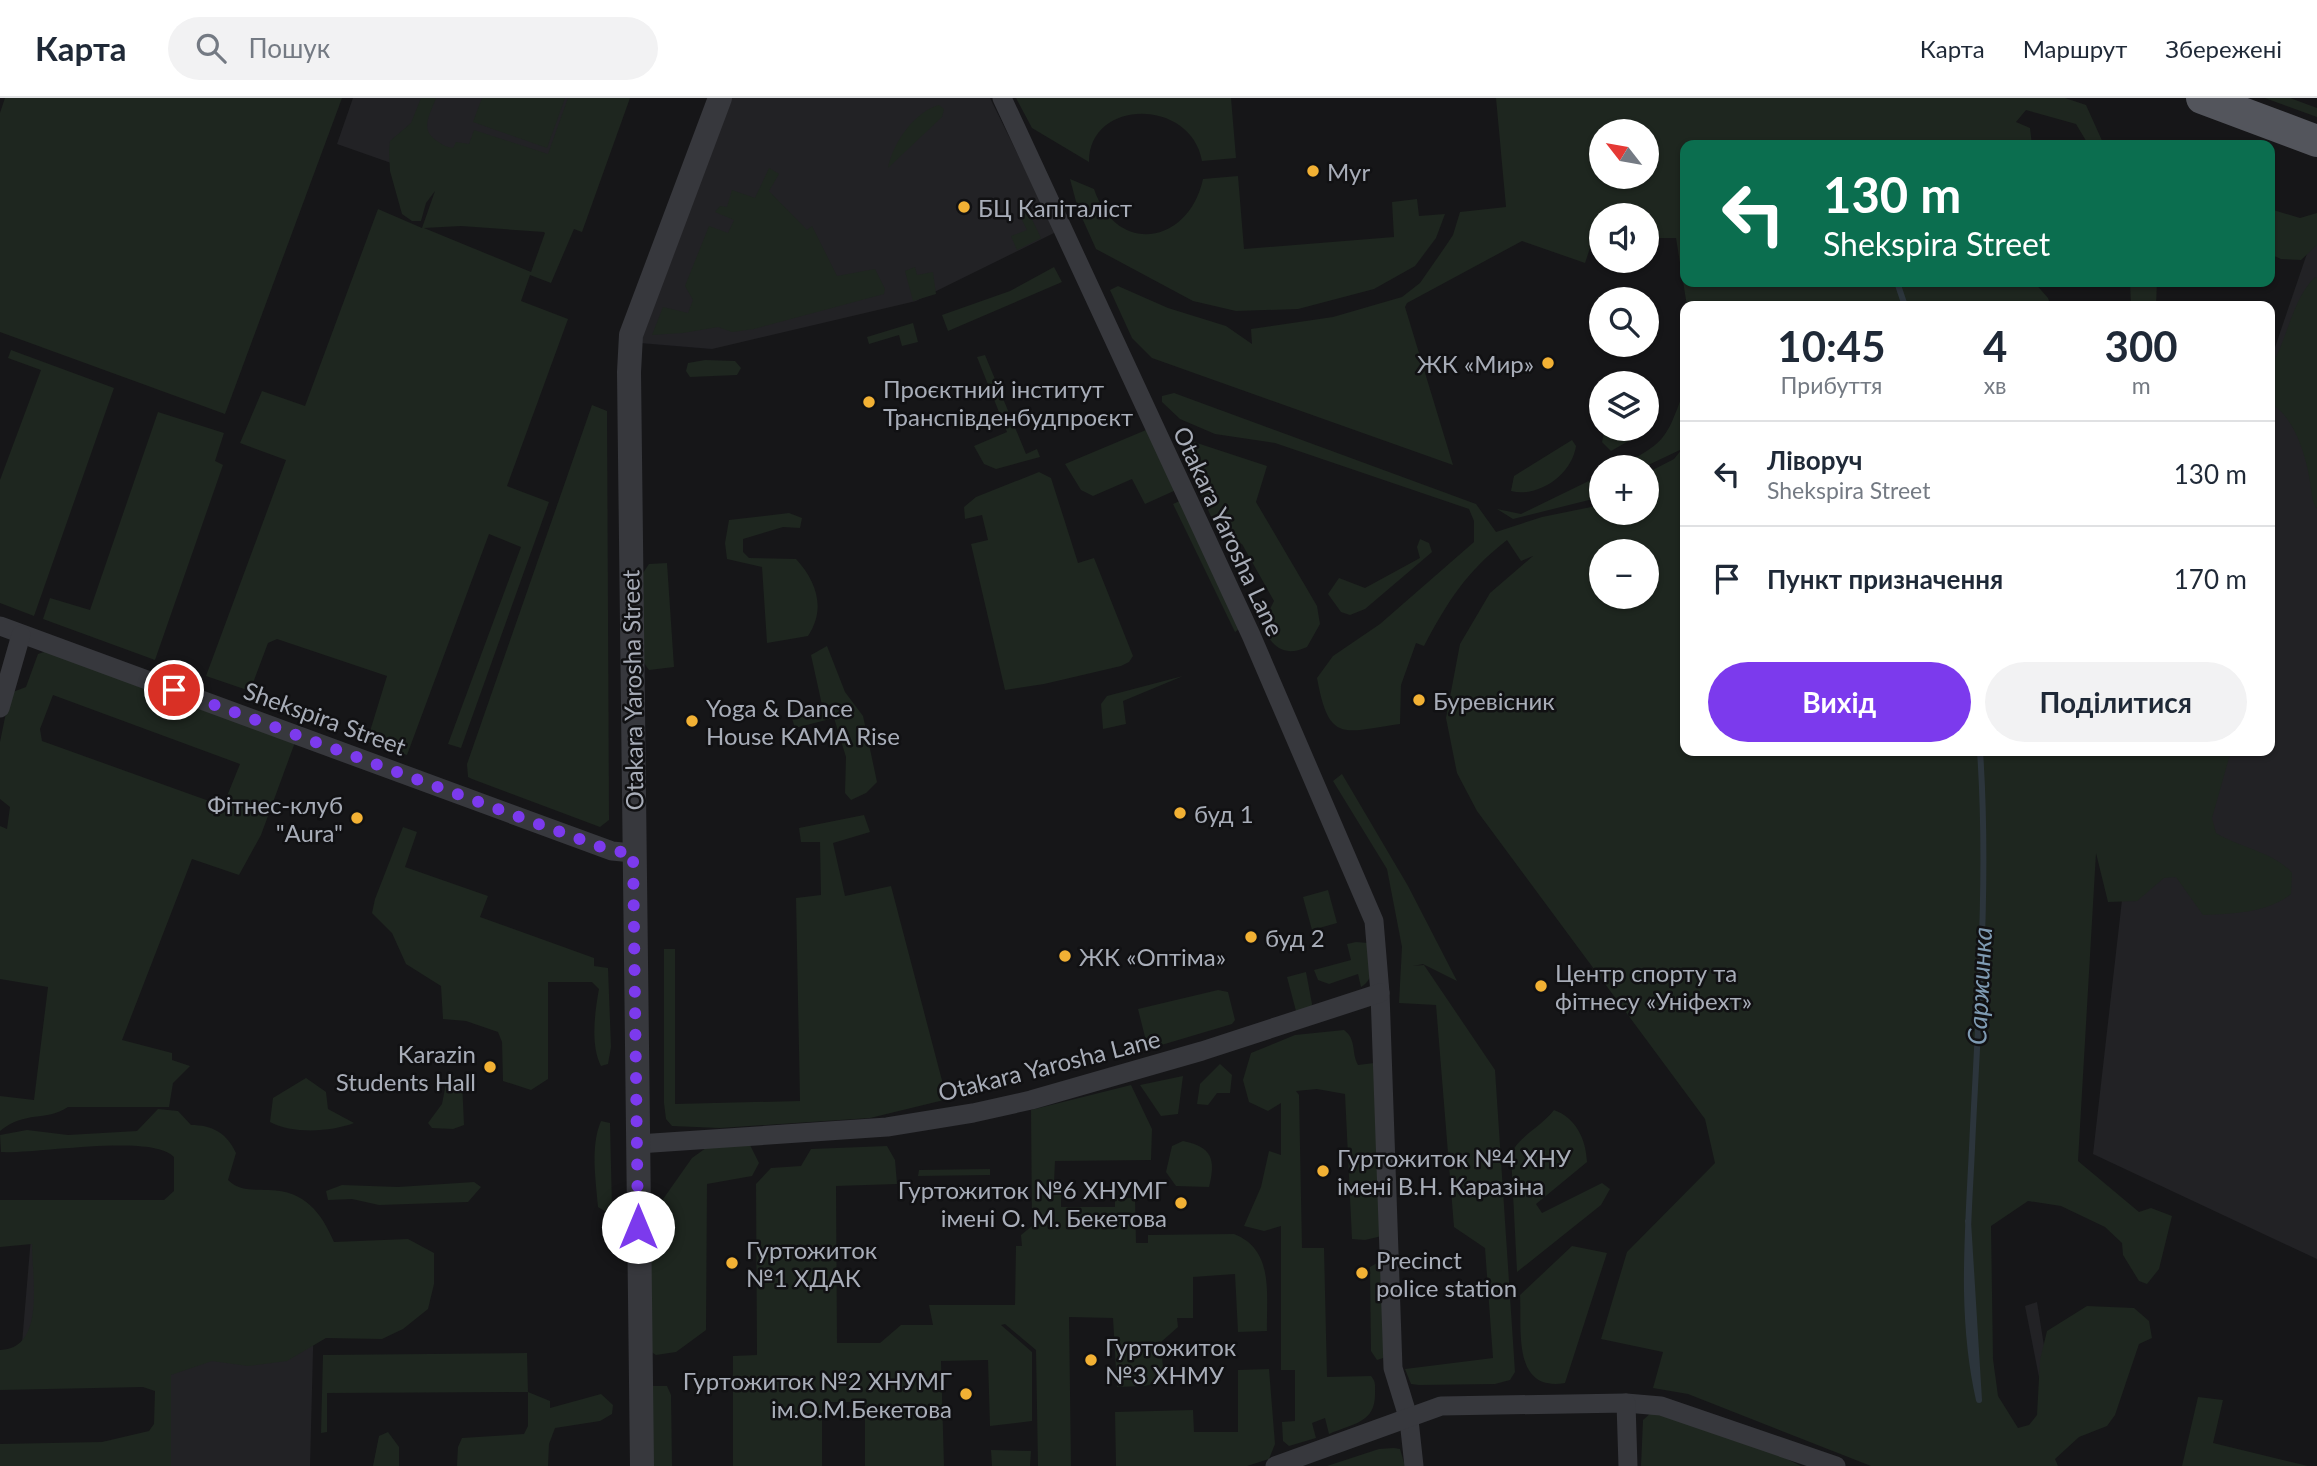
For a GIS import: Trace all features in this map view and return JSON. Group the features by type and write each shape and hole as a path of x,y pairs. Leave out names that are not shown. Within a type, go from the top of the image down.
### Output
{"main road":[{"path":"2202,98 2317,141"}],"street":[{"name":"Otakara Yarosha Street","path":"642,1466 633,853 629,386 631,334 720,98"},
{"name":"Otakara Yarosha Lane","path":"1002,98 1251,635 1374,922 1380,993 1393,1368 1409,1420 1413,1466"},
{"name":"Shekspira Street","path":"0,626 612,851 633,853"},
{"path":"0,708 21,635"},
{"name":"Otakara Yarosha Lane","path":"638,1144 887,1127 973,1113 1202,1051 1380,993"},
{"path":"1626,1403 1628,1466"},
{"path":"1275,1466 1409,1420 1441,1406 1626,1403 1661,1406 1836,1466"}],"shaded area":[{"path":"5,98 342,98 225,414 0,332 0,113"},
{"path":"353,98 596,98 553,220 337,144"},
{"path":"421,98 436,98 427,127 428,132 445,146 453,148 456,142 469,144 474,130 548,154 568,98 630,98 582,232 574,229 551,283 530,275 521,301 568,319 507,486 549,502 461,748 448,744 521,547 489,534 407,755 367,741 387,676 277,639 268,643 250,691 206,676 286,460 240,443 262,391 305,406 378,209 422,228 435,191 426,203 421,221 412,221 402,214 390,171 390,141 411,123","holes":["461,226 544,232 531,272 424,228"]},
{"path":"482,98 565,98 547,148 473,122"},
{"path":"732,98 990,98 1056,232 916,301 712,349 640,343"},
{"path":"1016,98 1231,98 1236,158 1202,161 1194,140 1180,126 1161,117 1141,114 1122,117 1105,126 1093,141 1089,162 1032,128"},
{"path":"1496,98 2065,98 2086,105 2102,140 2086,140 2076,124 2026,110 2016,122 2030,128 2031,140 1680,140 1680,263 1676,238 1659,238 1659,203 1589,203 1589,251 1585,263 1522,241 1407,303 1405,307 1453,465 1152,358 1132,338 1110,290 1118,286 1168,308 1226,326 1252,344 1251,329 1333,317 1402,297 1420,283 1453,235 1460,212 1506,207"},
{"path":"2265,98 2290,98 2317,108 2317,117"},
{"path":"939,105 944,109 942,117 888,168 894,149 913,121 930,108"},
{"path":"769,168 779,174 769,191 807,230 812,226 837,276 875,269 885,289 884,294 754,329 732,332 718,327 652,335 663,307 688,313 693,300 685,286 709,226 728,233 734,220 715,212 720,206 727,207 732,190 755,198"},
{"path":"1238,176 1244,249 1394,237 1392,202 1417,199 1419,216 1445,214 1436,238 1415,266 1374,289 1298,309 1236,311 1193,301 1096,249 1078,209 1070,179 1094,189 1105,211 1119,225 1135,233 1152,234 1168,229 1183,218 1195,201 1203,179"},
{"path":"1027,209 1041,238 1017,250 1011,236 1027,230 1019,214"},
{"path":"2275,210 2300,218 2317,213 2317,245 2301,260 2275,256"},
{"path":"2315,230 2317,1259 2093,1154 2138,756 2275,756 2275,347"},
{"path":"915,267 917,275 933,272 936,294 913,301 905,271"},
{"path":"1054,267 1062,282 948,331 942,315 1010,291"},
{"path":"2317,278 2317,509 2298,437 2286,417 2275,407 2275,359 2296,305 2308,286"},
{"path":"1684,287 2038,287 2049,301 1686,301"},
{"path":"2130,287 2157,287 2156,301 2131,301"},
{"path":"913,323 918,342 902,346 899,335 869,344 867,337"},
{"path":"11,350 114,388 34,616 0,603 0,480 41,370 8,358"},
{"path":"985,355 1026,454 1037,449 1040,457 996,469 984,464 974,446 1007,432 977,357"},
{"path":"705,360 735,361 741,368 737,375 690,377 686,371 688,363"},
{"path":"1174,393 1476,504 1496,532 1542,517 1589,507 1589,525 1659,525 1659,467 1674,459 1680,452 1680,756 2230,756 2212,818 2216,833 2276,860 2292,873 2291,894 2272,905 2249,911 2203,915 2176,877 2164,878 2137,901 2108,902 2096,853 2078,1161 2139,1212 2151,1208 2172,1216 2159,1269 2147,1284 2139,1281 2123,1255 2122,1243 2105,1227 2061,1206 2028,1201 1991,1226 1993,1359 1998,1396 2018,1428 2029,1425 2037,1415 2040,1360 2047,1331 2087,1306 2134,1308 2149,1321 2152,1338 2139,1344 2115,1415 2107,1426 2079,1437 2055,1459 2058,1466 1871,1466 1688,1394 1653,1388 1663,1352 1601,1339 1627,1252 1715,1163 1705,1119 1477,811 1457,773 1446,718 1460,644 1490,593 1533,556 1521,561 1507,540 1480,564 1459,588 1424,646 1416,643 1401,685 1400,724 1342,729 1334,724 1327,714 1317,678 1333,656 1380,624 1474,542 1474,521 1469,509 1275,443 1215,434 1180,419 1162,402 1162,396"},
{"path":"1680,402 1680,450 1659,460 1659,455 1639,455 1663,437"},
{"path":"592,405 607,411 609,820 600,827 472,779 468,777 467,764"},
{"path":"158,412 224,433 215,461 223,465 155,660 43,619 50,598 90,610"},
{"path":"1146,430 1176,490 1145,504 1132,479 1093,496 1081,490 1065,464"},
{"path":"1572,440 1576,446 1573,456 1568,466 1553,482 1532,491 1511,491 1514,476"},
{"path":"1602,441 1628,441 1611,451"},
{"path":"1194,442 1267,466 1256,502 1317,606 1320,624 1307,647 1285,650 1269,639 1262,625 1274,601 1242,544 1221,538 1185,460 1184,450"},
{"path":"1039,472 1051,478 1078,563 1094,558 1133,656 1121,666 1005,690 971,544 988,540 982,515 965,519 964,507 976,497"},
{"path":"1589,481 1589,500 1513,519 1497,509 1521,514"},
{"path":"1182,500 1239,629 1235,632 1173,504"},
{"path":"789,513 802,518 800,528 783,527 743,539 743,552 749,558 796,559 814,586 817,616 808,636 767,643 762,567 727,559 725,543 729,520"},
{"path":"1420,539 1429,543 1432,552 1365,609 1350,615 1341,612 1328,594 1339,578 1365,588 1420,558 1417,547"},
{"path":"667,563 674,667 649,670 644,663 643,573 649,564"},
{"path":"827,646 845,692 863,716 877,782 866,793 851,800 845,793 846,757 834,718 795,728 790,712 822,705 811,655"},
{"path":"50,650 294,739 294,745 261,835 239,875 192,859 122,1040 172,1053 172,1060 190,1066 173,1083 169,1107 68,1107 51,1114 18,1120 0,1131 0,1096 34,1100 48,987 0,979 0,826 7,829 10,807 0,799 0,742 10,693 26,687 38,654","holes":["53,695 240,764 223,806 42,741 40,729"]},
{"path":"1183,676 1123,701 1126,724 1103,729 1101,704 1107,696"},
{"path":"1342,774 1408,886 1457,981 1423,964 1413,966 1424,965 1495,1070 1515,1372 1510,1380 1495,1384 1411,1384 1405,1369 1493,1358 1485,1248 1454,1227 1436,1005 1399,1003 1402,947 1387,869 1333,781"},
{"path":"864,815 870,832 833,843 845,896 891,886 945,1092 944,1100 870,1118 720,1128 672,1126 666,1119 664,1103 664,949 675,949 675,1104 800,1101 796,898 821,895 820,842 801,842 799,828"},
{"path":"403,827 417,832 405,867 488,896 480,917 594,958 594,966 608,968 611,1047 608,1064 601,1066 595,1048 599,989 592,982 548,982 548,1079 531,1090 503,1081 502,1042 498,1032 466,1021 443,1019 441,986 406,964 392,933 372,913"},
{"path":"1328,890 1337,923 1312,930 1303,897"},
{"path":"1368,943 1371,974 1366,983 1361,987 1358,974 1329,984 1318,980 1314,970 1351,960 1347,944"},
{"path":"1306,972 1312,1004 1310,1010 1296,1011 1287,977"},
{"path":"1218,990 1228,992 1235,1020 1232,1024 1148,1049 1138,1009"},
{"path":"1344,1030 1351,1038 1358,1065 1374,1063 1382,1236 1365,1240 1352,1239 1345,1094 1317,1089 1296,1091 1299,1095 1302,1248 1324,1248 1327,1377 1371,1376 1375,1384 1374,1402 1367,1416 1355,1424 1329,1434 1325,1418 1312,1423 1316,1438 1289,1446 1283,1441 1282,1422 1295,1421 1295,1370 1281,1370 1281,1226 1264,1231 1244,1226 1261,1187 1269,1151 1281,1155 1281,1103 1268,1111 1249,1102 1243,1080 1251,1053 1295,1035"},
{"path":"1220,1064 1232,1075 1230,1093 1217,1093 1208,1105 1197,1104 1200,1084"},
{"path":"448,1073 462,1081 464,1125 453,1129 432,1128 428,1123 442,1104"},
{"path":"1183,1076 1178,1114 1161,1116 1140,1085"},
{"path":"306,1078 326,1092 328,1109 354,1123 334,1128 300,1130 270,1122 273,1098"},
{"path":"1131,1085 1152,1129 1151,1160 1055,1161 1054,1183 1061,1183 1061,1207 1115,1207 1115,1198 1135,1198 1136,1243 1148,1243 1148,1235 1234,1234 1247,1241 1256,1251 1266,1275 1267,1331 1238,1332 1235,1274 1193,1277 1193,1318 1177,1318 1178,1327 1161,1342 1163,1369 1159,1382 1145,1386 1117,1387 1113,1318 1069,1317 1071,1466 1038,1466 1036,1350 1005,1324 1001,1325 1032,1352 1032,1421 990,1426 988,1360 941,1361 944,1466 865,1466 865,1402 822,1402 822,1466 733,1466 733,1356 757,1355 756,1184 771,1168 801,1166 811,1149 887,1146 895,1160 897,1184 836,1186 837,1343 880,1343 901,1325 933,1325 929,1305 1015,1305 1016,1246 1022,1246 1021,1235 1032,1226 1031,1110"},
{"path":"158,1109 178,1111 191,1125 206,1127 223,1135 236,1153 228,1180 242,1188 282,1191 302,1199 323,1221 334,1242 408,1239 434,1253 434,1284 428,1309 403,1329 382,1339 326,1338 287,1361 248,1366 212,1361 171,1375 171,1466 0,1466 0,1444 102,1442 149,1431 154,1424 155,1391 143,1387 0,1390 0,1350 15,1347 24,1338 30,1325 34,1292 32,1244 0,1247 0,1200 164,1200 174,1191 174,1157 162,1150 119,1145 1,1152 0,1135 27,1130 68,1135 137,1131"},
{"path":"1554,1110 1568,1118 1578,1130 1585,1145 1587,1162 1536,1204 1542,1213 1602,1183 1610,1189 1601,1205 1517,1272 1511,1154 1519,1142"},
{"path":"601,1121 610,1123 612,1208 608,1213 598,1207 595,1175 596,1142"},
{"path":"1183,1141 1200,1147 1210,1156 1212,1169 1209,1187 1176,1186 1166,1172 1172,1146"},
{"path":"749,1143 759,1163 752,1176 707,1184 706,1330 676,1352 656,1355 650,1351 647,1222 692,1158 706,1148"},
{"path":"990,1169 990,1175 918,1176 919,1170"},
{"path":"474,1182 481,1187 468,1202 379,1205 352,1199 328,1200 326,1191 342,1185 398,1187"},
{"path":"316,1236 310,1466 171,1466 170,1358 21,1355 31,1237"},
{"path":"1572,1246 1607,1253 1565,1383 1548,1383 1536,1378 1528,1369 1523,1356 1520,1295"},
{"path":"1377,1263 1384,1267 1383,1358 1377,1360 1371,1351 1370,1267"},
{"path":"2037,1302 2050,1383 2041,1387 2025,1306"},
{"path":"527,1353 528,1392 327,1393 327,1432 321,1433 323,1355"},
{"path":"1269,1369 1275,1444 1269,1459 1247,1466 1116,1466 1115,1412 1193,1410 1194,1432 1238,1432 1238,1370"},
{"path":"653,1386 667,1386 671,1395 672,1466 648,1466"},
{"path":"528,1392 550,1401 550,1408 601,1394 613,1405 612,1414 600,1421 555,1428 549,1444 548,1466 457,1466 458,1447 462,1438 524,1434 528,1426"},
{"path":"2198,1397 2223,1400 2213,1443 2308,1466 2182,1466"},
{"path":"1653,1411 1773,1452 1801,1466 1641,1466 1643,1420"},
{"path":"388,1432 399,1447 399,1466 373,1466 379,1436"},
{"path":"1379,1449 1400,1449 1405,1466 1327,1466"},
{"path":"991,1450 1031,1451 1030,1466 992,1466"}],"waterway":[{"name":"Саржинка","path":"1899,287 1903,301"},
{"name":"Саржинка","path":"1968,1224 1983,900 1980,756"},
{"name":"Саржинка","path":"1968,1224 1979,1400 1967,1306 1968,1224"}],"place":[{"name":"Myr","path":"1313,171"},
{"name":"БЦ Капіталіст","path":"964,207"},
{"name":"ЖК «Мир»","path":"1548,363"},
{"name":"Проєктний інститут Транспівденбудпроєкт","path":"869,402"},
{"name":"Буревісник","path":"1419,700"},
{"name":"Yoga & Dance House KAMA Rise","path":"692,721"},
{"name":"буд 1","path":"1180,813"},
{"name":"Фітнес-клуб \"Aura\"","path":"357,818"},
{"name":"буд 2","path":"1251,937"},
{"name":"ЖК «Оптіма»","path":"1065,956"},
{"name":"Центр спорту та фітнесу «Уніфехт»","path":"1541,986"},
{"name":"Karazin Students Hall","path":"490,1067"},
{"name":"Гуртожиток №4 ХНУ імені В.Н. Каразіна","path":"1323,1171"},
{"name":"Гуртожиток №6 ХНУМГ імені О. М. Бекетова","path":"1181,1203"},
{"name":"Гуртожиток №1 ХДАК","path":"732,1263"},
{"name":"Precinct police station","path":"1362,1273"},
{"name":"Гуртожиток №3 ХНМУ","path":"1091,1360"},
{"name":"Гуртожиток №2 ХНУМГ ім.О.М.Бекетова","path":"966,1394"}],"route":[{"path":"174,690 612,851 633,853 638,1227"}]}
